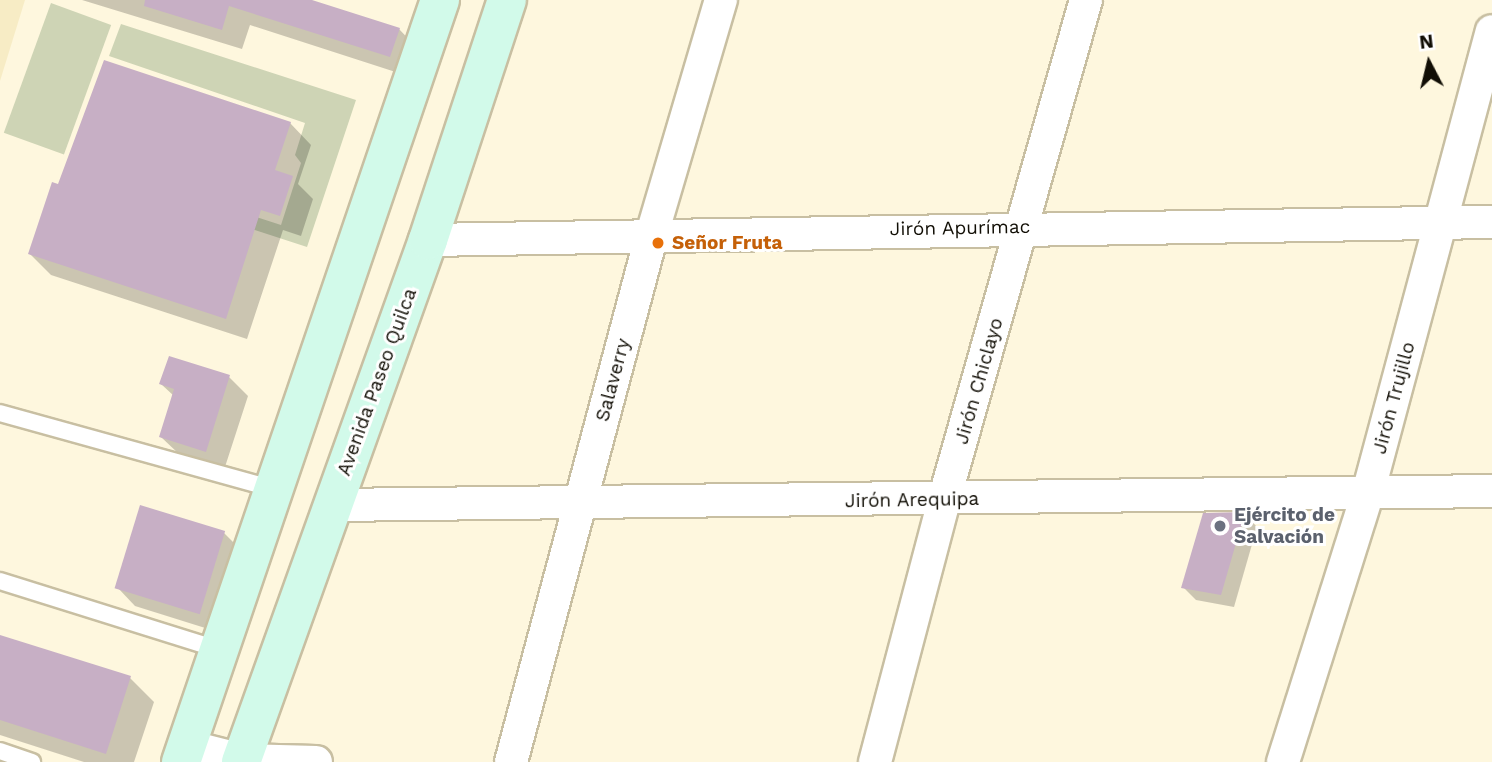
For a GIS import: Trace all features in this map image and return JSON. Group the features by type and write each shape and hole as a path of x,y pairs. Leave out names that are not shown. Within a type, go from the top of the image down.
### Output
{"main road":[{"path":"184,754 440,0"},
{"name":"Avenida Paseo Quilca","path":"241,761 428,240 507,0"}],"street":[{"name":"Salaverry","path":"511,762 652,234 720,0"},
{"name":"Jirón Chiclayo","path":"875,762 944,500 1024,227 1086,0"},
{"name":"Jirón Trujillo","path":"1283,762 1368,493 1492,30"},
{"name":"Jirón Apurímac","path":"428,240 1024,227 1492,222"},
{"name":"Jirón Arequipa","path":"333,505 944,500 1492,491"},
{"path":"184,754 241,761 316,762"}],"lane":[{"path":"0,413 274,489"},
{"path":"0,581 220,650"},
{"path":"0,751 33,762"}],"shaded area":[{"path":"0,0 25,0 0,81"}],"green space":[{"path":"51,3 111,25 64,155 4,133"},
{"path":"121,24 356,100 307,247 106,182 110,169 281,225 301,163 295,155 305,123 109,56"}],"building":[{"path":"145,0 312,0 400,28 390,57 229,6 222,30 144,6"},
{"path":"104,60 291,122 275,170 293,176 280,216 261,210 226,319 28,254 52,182 58,184"},
{"path":"169,356 230,375 206,452 159,437 174,389 159,384"},
{"path":"140,505 225,531 200,614 115,588"},
{"path":"1245,512 1221,595 1181,588 1203,513"},
{"path":"0,635 131,676 106,754 0,720"}],"place":[{"name":"Señor Fruta","path":"658,243"},
{"name":"Ejército de Salvación","path":"1220,526"}]}
